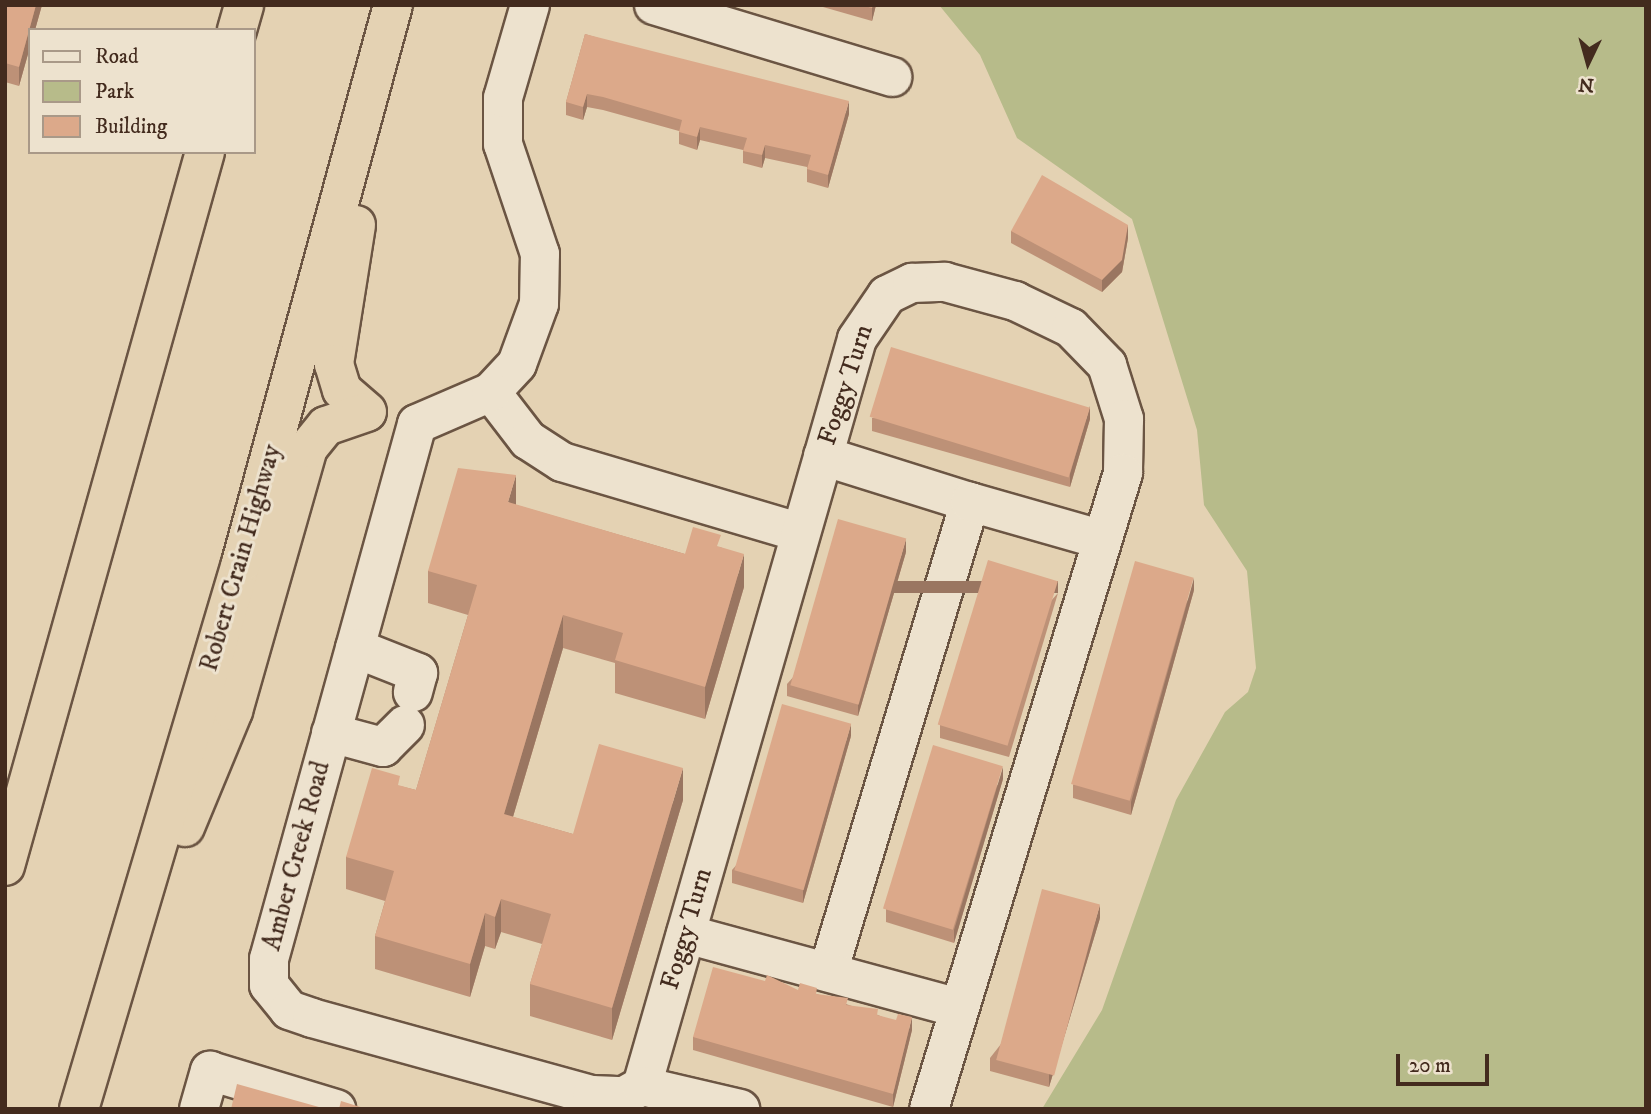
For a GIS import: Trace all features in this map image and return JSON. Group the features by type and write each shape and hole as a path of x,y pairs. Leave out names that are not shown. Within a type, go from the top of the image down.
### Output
{"highway":[{"path":"238,28 244,5"},
{"path":"368,412 342,390 334,364 389,18"},
{"name":"Robert Crain Highway","path":"79,1109 241,563 389,18"},
{"path":"5,866 204,154"},
{"path":"108,1010 233,710 308,448 326,426 368,412"}],"street":[{"path":"368,412 417,424 491,392 517,364 539,304 540,254 503,144 503,98 530,5"},
{"path":"654,5 892,77"},
{"name":"Foggy Turn","path":"642,1086 799,532 857,339 887,295 912,283 945,282 1015,301 1071,328 1107,365 1124,419 1123,473 1100,539 929,1109"},
{"path":"491,392 528,440 562,462 799,532"},
{"name":"Amber Creek Road","path":"417,424 266,971 277,998 312,1018 592,1095 624,1096 642,1086"},
{"path":"823,456 1100,539"},
{"path":"828,972 970,502"},
{"path":"331,733 383,747 409,709 418,673 355,648"},
{"path":"686,934 958,1008"},
{"path":"199,1109 210,1071 336,1109"},
{"path":"642,1086 740,1109"}],"green space":[{"path":"939,5 1646,5 1646,1109 1042,1109 1102,1010 1176,800 1225,712 1248,692 1256,668 1247,571 1204,505 1197,430 1132,219 1017,138 980,55"}],"building":[{"path":"5,5 36,5 19,67 5,63"},
{"path":"585,34 849,101 828,175 807,169 811,155 765,145 762,155 743,151 747,138 700,127 697,137 679,132 682,120 603,97 587,94 583,107 566,102"},
{"path":"1042,175 1128,225 1122,260 1102,280 1011,231"},
{"path":"891,347 1090,408 1069,478 870,417"},
{"path":"458,468 516,475 508,502 685,554 693,527 721,535 717,546 744,554 705,687 615,660 623,633 563,615 504,814 573,834 599,744 683,768 612,1008 530,984 551,914 501,899 495,917 485,913 470,964 375,936 394,871 346,857 372,768 400,776 398,785 416,790 477,585 428,571"},
{"path":"838,519 906,539 859,705 790,685"},
{"path":"988,560 1058,581 1008,746 938,724"},
{"path":"1135,561 1194,578 1130,801 1071,784"},
{"path":"782,704 851,724 804,890 734,870"},
{"path":"933,745 1003,766 953,930 883,909"},
{"path":"1042,889 1100,905 1054,1075 996,1060"},
{"path":"713,967 765,981 767,975 798,990 800,983 817,988 816,994 848,998 846,1005 878,1009 877,1015 896,1020 898,1014 912,1017 893,1094 693,1037"},
{"path":"237,1084 326,1109 231,1109"},
{"path":"341,1101 367,1109 339,1109"}]}
